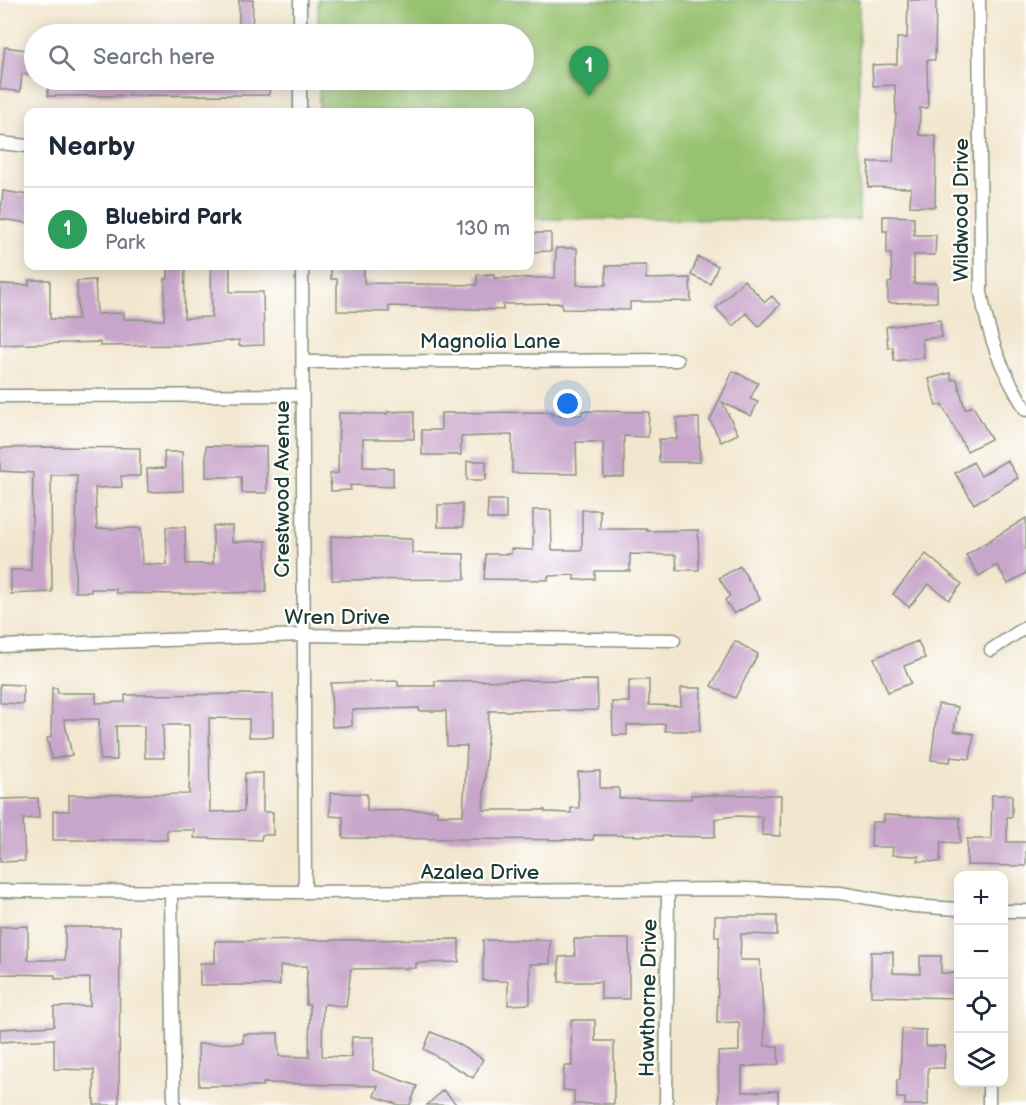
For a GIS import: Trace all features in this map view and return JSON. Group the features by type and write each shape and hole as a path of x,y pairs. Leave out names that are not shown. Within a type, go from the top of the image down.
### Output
{"street":[{"path":"300,0 300,24"},
{"name":"Wildwood Drive","path":"979,0 981,292 988,333 1005,373 1026,410"},
{"path":"300,90 300,108"},
{"path":"0,144 24,146"},
{"name":"Crestwood Avenue","path":"302,270 305,892"},
{"name":"Magnolia Lane","path":"303,362 677,360"},
{"path":"0,396 302,395"},
{"path":"991,650 1026,627"},
{"name":"Wren Drive","path":"0,645 302,635 674,640"},
{"name":"Azalea Drive","path":"0,891 171,893 745,889 840,893 914,906 954,909"},
{"name":"Hawthorne Drive","path":"666,1105 669,891"},
{"path":"171,893 174,1105"},
{"path":"1008,911 1026,911"},
{"path":"989,1087 989,1105"}],"green space":[{"path":"318,0 859,0 859,220 534,219 534,108 319,108 319,90 534,90 534,24 318,24"}],"building":[{"path":"239,0 253,0 252,24 239,24"},
{"path":"908,0 936,0 935,60 927,60 928,108 920,108 919,135 936,136 935,207 910,206 911,188 868,187 869,162 893,162 896,114 895,85 873,86 872,65 897,64 897,38 907,38"},
{"path":"5,47 24,50 24,74 22,74 20,92 0,89"},
{"path":"48,90 269,90 269,95 48,96"},
{"path":"3,191 24,194 24,222 0,219"},
{"path":"883,216 914,217 914,235 936,235 935,255 914,255 914,284 937,283 937,302 888,303 888,283 892,282 891,254 887,254 887,231 883,231"},
{"path":"534,233 551,233 551,251 534,252"},
{"path":"556,248 577,248 577,285 606,285 606,266 646,265 646,279 690,278 691,301 630,302 630,310 562,309 562,303 503,304 503,310 389,306 389,312 337,311 337,279 331,279 331,270 364,270 364,283 477,285 477,275 494,274 494,278 555,278"},
{"path":"698,257 718,266 710,284 691,275"},
{"path":"168,270 185,270 184,318 212,317 211,270 230,270 230,292 263,292 264,345 239,346 239,340 188,345 100,346 100,342 0,345 0,284 29,285 29,280 50,280 50,319 78,319 77,281 95,280 97,314 124,313 124,319 164,320 165,279 168,279"},
{"path":"744,280 765,302 772,296 780,305 759,326 746,313 733,326 716,308"},
{"path":"940,320 942,337 922,339 924,358 894,361 893,347 888,348 886,327"},
{"path":"733,371 758,383 750,399 758,402 751,416 722,402 738,434 721,442 710,420"},
{"path":"950,373 952,380 957,379 965,409 973,406 991,439 967,451 942,405 936,406 929,379"},
{"path":"414,411 414,439 363,439 363,467 393,468 393,487 350,485 351,490 331,491 330,474 338,473 339,413 387,414 387,412"},
{"path":"582,411 649,412 648,437 624,436 624,477 604,477 603,442 576,442 577,474 512,473 512,435 461,437 461,455 422,455 422,430 441,430 441,413 552,412 552,415 582,415"},
{"path":"677,418 699,418 700,462 659,462 659,439 677,439"},
{"path":"206,446 266,447 267,493 242,493 241,477 206,477"},
{"path":"0,448 140,448 140,476 121,476 122,487 95,488 97,529 141,528 142,564 167,565 166,527 185,527 186,564 213,564 213,526 232,526 232,542 266,541 266,592 116,593 116,589 91,589 91,592 75,592 77,475 51,475 52,592 11,594 11,570 31,570 33,473 0,471"},
{"path":"164,452 182,452 183,491 148,492 147,469 165,468"},
{"path":"1007,460 1018,478 974,504 955,473 973,462 981,476"},
{"path":"467,461 486,461 486,480 467,480"},
{"path":"488,500 506,500 506,519 487,519"},
{"path":"462,504 463,527 438,527 438,505"},
{"path":"533,510 551,510 552,550 582,550 582,510 600,510 600,529 698,530 699,570 677,570 676,555 630,554 630,571 595,571 595,579 574,580 574,575 548,576 548,580 484,579 486,554 511,554 511,549 533,550"},
{"path":"1026,518 1026,573 1008,584 997,565 979,576 966,555"},
{"path":"331,536 412,539 412,553 464,554 465,579 332,580"},
{"path":"926,554 962,584 949,600 929,584 909,607 893,594"},
{"path":"740,566 760,599 734,614 725,600 730,596 719,578"},
{"path":"735,641 758,654 735,698 711,686"},
{"path":"918,641 925,658 904,666 911,683 888,692 874,658"},
{"path":"597,680 598,710 489,711 483,810 545,810 545,812 571,813 571,808 579,808 578,772 600,771 600,788 619,788 619,798 691,799 691,795 781,795 780,836 762,835 762,817 735,816 715,819 715,837 594,835 593,840 343,838 343,817 330,816 330,793 367,794 367,811 437,810 437,815 463,815 467,746 447,746 446,711 419,711 419,708 352,710 352,726 332,727 331,683 398,681 398,686 435,686 435,681"},
{"path":"629,680 649,680 649,705 681,706 681,688 701,688 700,731 665,731 665,724 627,725 627,735 613,735 612,702 629,702"},
{"path":"0,684 23,685 23,704 0,703"},
{"path":"52,688 57,688 58,693 96,693 96,703 125,702 125,695 273,694 273,737 249,737 249,719 209,718 210,812 244,811 245,773 263,773 263,812 273,812 273,835 262,835 261,840 194,838 195,830 167,830 167,840 53,840 53,811 69,811 69,795 189,794 190,761 189,725 163,725 164,758 145,758 144,726 116,726 117,760 100,760 99,719 64,719 72,755 52,759 47,738 51,737"},
{"path":"938,704 958,707 954,731 974,734 970,759 951,757 950,762 931,760"},
{"path":"992,795 1012,795 1012,817 1007,817 1007,842 1026,842 1026,866 967,865 967,839 991,839"},
{"path":"38,798 39,818 23,819 25,861 0,862 0,799"},
{"path":"884,815 960,818 960,843 941,842 940,862 918,861 919,856 892,855 893,847 871,847 872,822 884,822"},
{"path":"715,916 777,916 777,935 741,934 740,960 760,960 765,1046 778,1046 779,1064 742,1067 742,1092 778,1091 778,1105 719,1105 718,1052 739,1051 739,1022 717,1023 719,937 715,937"},
{"path":"28,926 28,960 65,960 65,927 120,927 119,1105 94,1105 94,1070 54,1069 54,1039 0,1042 0,1029 54,1026 54,1007 90,1006 90,978 55,979 55,975 0,974 0,927"},
{"path":"459,939 459,962 416,963 416,968 351,969 346,1007 326,1004 323,1006 322,1056 351,1057 352,1037 374,1037 373,1070 417,1086 410,1105 399,1105 374,1096 378,1086 263,1083 263,1086 199,1086 198,1044 243,1043 243,1034 278,1033 279,1056 309,1057 310,1005 306,1005 307,966 280,966 280,985 200,985 200,963 215,963 215,941"},
{"path":"574,939 629,939 629,999 601,999 601,982 559,982 559,957 575,956"},
{"path":"483,940 550,940 550,964 530,964 530,1004 508,1005 508,981 483,981"},
{"path":"871,952 893,952 893,973 920,974 920,956 941,956 941,973 954,973 954,998 871,996"},
{"path":"571,1020 595,1020 595,1041 614,1041 614,1104 574,1104 574,1091 563,1090 564,1066 572,1066"},
{"path":"902,1029 926,1030 926,1046 945,1046 944,1068 928,1068 928,1105 905,1105 905,1098 897,1098"},
{"path":"431,1032 457,1043 483,1059 473,1078 424,1049"},
{"path":"443,1090 457,1105 427,1105"}],"place":[{"name":"Bluebird Park","path":"589,96"}]}
